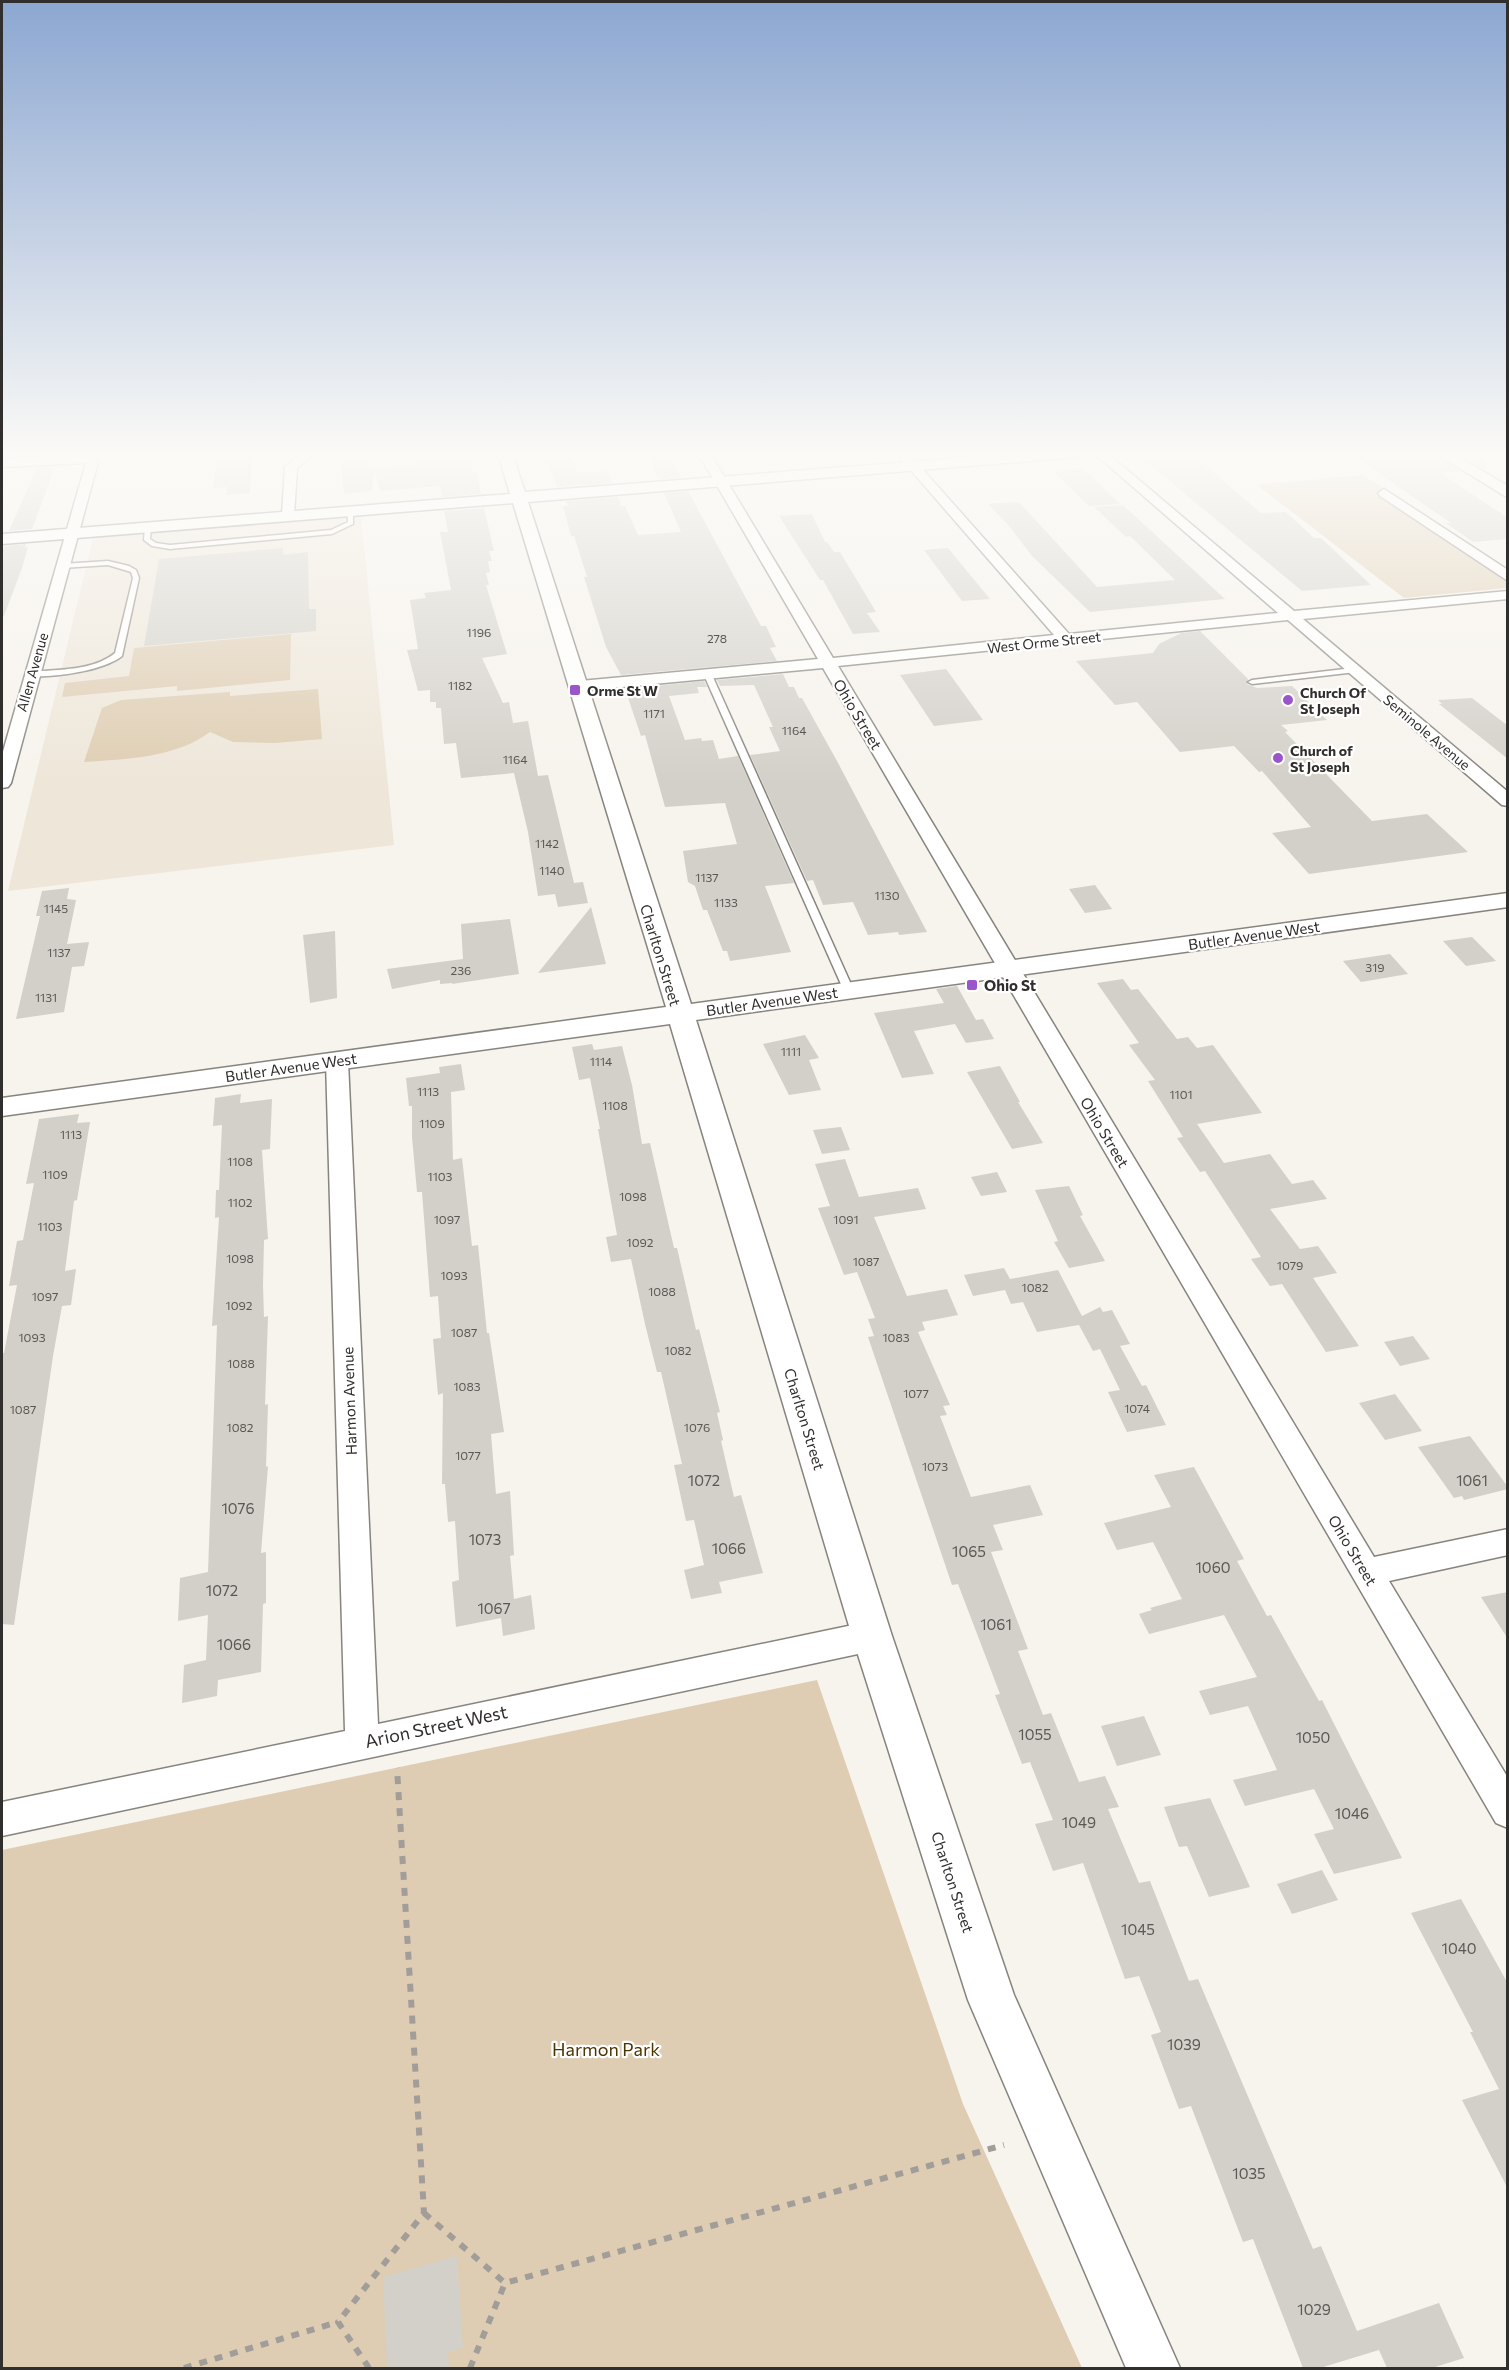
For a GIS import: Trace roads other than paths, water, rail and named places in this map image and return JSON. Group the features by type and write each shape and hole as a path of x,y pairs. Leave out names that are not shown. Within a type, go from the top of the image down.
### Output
{"street":[{"name":"Charlton Street","path":"540,564 872,1636 992,2000 1153,2368"},
{"name":"Ohio Street","path":"769,564 1508,1811"},
{"path":"999,564 1066,640"},
{"name":"Seminole Avenue","path":"1230,564 1508,801"},
{"path":"1488,564 1508,577"},
{"name":"Allen Avenue","path":"2,783 62,566"},
{"name":"West Orme Street","path":"580,686 828,664 1290,615 1508,595"},
{"name":"Butler Avenue West","path":"2,1107 1508,900"},
{"name":"Harmon Avenue","path":"337,1061 362,1742"},
{"path":"1366,1572 1508,1542"},
{"name":"Arion Street West","path":"2,1819 872,1636"}],"lane":[{"path":"32,674 99,665 115,659 119,654 136,578 134,571 126,566 114,564 62,566"},
{"path":"1252,682 1353,670"},
{"path":"708,675 849,991"}],"place":[{"name":"Orme St W","path":"575,690"},
{"name":"Church Of St Joseph","path":"1288,700"},
{"name":"Church of St Joseph","path":"1278,758"},
{"name":"Ohio St","path":"972,985"}],"park label":[{"name":"Harmon Park","path":"606,2049"}]}
